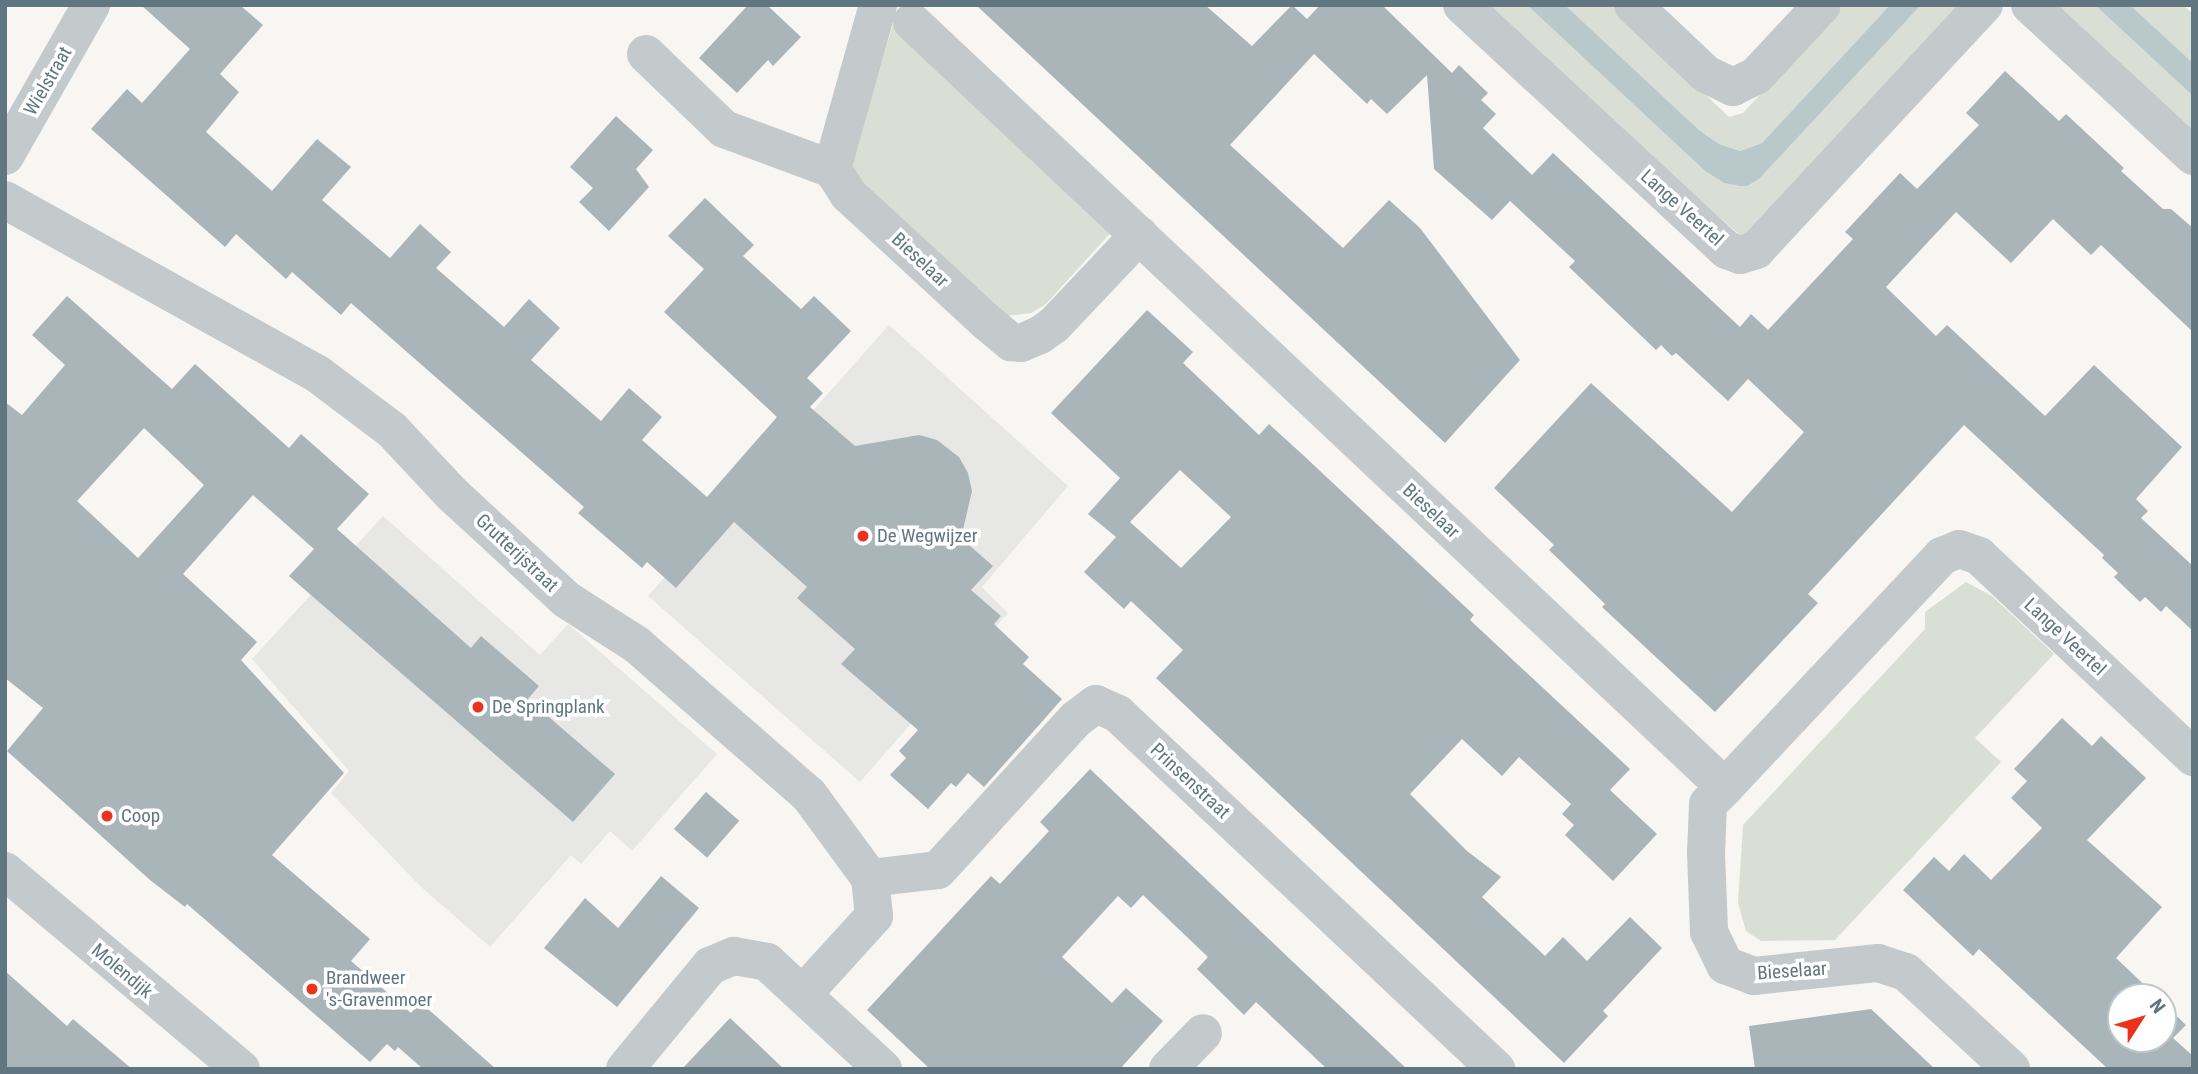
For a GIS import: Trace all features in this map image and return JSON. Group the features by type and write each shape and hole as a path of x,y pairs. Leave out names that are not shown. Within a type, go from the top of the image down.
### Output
{"street":[{"name":"Wielstraat","path":"5,156 91,5"},
{"path":"646,54 724,129 832,169 878,5"},
{"name":"Lange Veertel","path":"1462,5 1727,250 1740,255 1756,250 1984,5"},
{"path":"1633,5 1706,74 1733,87 1756,76 1822,5"},
{"path":"2030,5 2193,156"},
{"name":"Bieselaar","path":"912,22 1725,787"},
{"name":"Bieselaar","path":"832,169 848,194 1011,342 1021,344 1054,325 1139,235"},
{"name":"Grutterijstraat","path":"5,200 319,375 392,430 452,494 568,600 637,645 809,795 870,878"},
{"name":"Lange Veertel","path":"1872,630 1942,556 1959,550 1979,556 2193,757"},
{"name":"Bieselaar","path":"1872,630 1708,804 1706,853 1709,932 1725,965 1754,976 1878,963 1906,972 2011,1069"},
{"name":"Prinsenstraat","path":"870,878 938,870 1076,719 1096,704 1118,714 1496,1069"},
{"name":"Molendijk","path":"5,872 241,1069"},
{"path":"803,994 874,916 870,878"},
{"path":"625,1069 710,966 734,956 767,962 883,1069"},
{"path":"1168,1069 1202,1033"}],"shaded area":[{"path":"1481,5 1527,5 1705,171 1724,183 1749,186 1760,178 1921,5 1967,5 1742,237"},
{"path":"1527,5 1565,5 1699,130 1719,144 1740,151 1762,143 1890,5 1921,5 1760,178 1748,186 1739,186 1724,183 1705,171"},
{"path":"1565,5 1611,5 1729,117 1743,113 1844,5 1890,5 1762,143 1740,151 1719,144 1699,130"},
{"path":"2050,5 2095,5 2193,96 2193,139"},
{"path":"2095,5 2130,5 2193,63 2193,96"},
{"path":"2130,5 2183,5 2193,14 2193,63"},
{"path":"895,18 1114,229 1046,304 1031,313 1006,316 857,176 851,163"},
{"name":"De Wegwijzer","path":"889,325 1068,486 982,587 1008,613 860,782 648,596"},
{"name":"De Springplank","path":"383,516 540,655 568,624 717,754 632,851 610,831 581,864 571,855 490,947 420,886 331,793 349,771 252,659"},
{"path":"1966,582 1992,596 2054,654 1975,738 2001,762 1835,940 1761,941 1746,931 1738,903 1743,825 1925,629 1925,612"}],"building":[{"path":"141,5 240,5 263,25 220,74 239,92 206,132 272,191 317,139 351,167 322,200 390,258 420,224 451,252 436,268 504,327 529,299 560,328 531,360 601,421 629,388 662,417 642,440 707,497 777,417 664,312 704,269 668,236 705,198 754,245 743,256 801,309 814,296 851,331 807,378 823,393 810,407 855,446 919,435 937,440 959,457 968,473 972,491 961,538 993,566 971,590 1001,616 994,624 1029,657 1023,664 1062,699 984,787 968,773 956,787 951,783 928,809 890,775 906,758 899,751 918,730 841,664 855,649 797,598 807,587 734,522 676,588 647,562 642,568 578,513 584,507 351,303 341,315 292,272 286,279 236,234 225,247 91,129 127,89 142,103 190,49"},
{"path":"748,5 767,5 801,37 773,66 768,60 737,93 699,58"},
{"path":"976,5 1205,5 1252,46 1292,5 1307,19 1320,5 1382,5 1452,73 1459,65 1488,93 1481,100 1496,114 1483,128 1532,175 1553,153 1740,327 1751,314 1768,330 1853,239 1845,232 1900,173 1917,189 1979,125 1966,113 2005,71 2059,121 2066,114 2124,168 2121,171 2163,209 2171,209 2193,228 2193,332 2101,245 2091,255 2053,219 2011,263 1956,212 1886,287 1936,336 1947,325 2045,416 2094,365 2182,447 2136,499 2148,511 2141,518 2193,566 2193,631 2166,606 2161,612 2145,597 2140,602 2114,577 2118,573 2102,558 2104,555 1964,425 1808,594 1818,603 1715,712 1602,607 1605,604 1549,550 1554,545 1494,488 1591,383 1732,512 1804,432 1748,379 1728,401 1676,353 1672,356 1661,345 1656,350 1569,267 1575,261 1510,201 1492,220 1434,169 1427,75 1387,114 1371,99 1367,104 1314,54 1230,145 1343,248 1389,200 1420,228 1520,360 1445,443"},
{"path":"616,116 653,150 636,169 649,187 609,231 579,202 593,188 570,167"},
{"path":"67,296 172,389 195,364 289,448 301,434 369,494 337,529 471,648 481,636 539,686 528,699 615,774 573,822 289,576 314,549 253,495 183,574 257,642 241,660 344,773 272,855 370,939 351,961 411,1013 420,1002 496,1069 423,1069 398,1047 395,1051 387,1044 370,1062 187,904 185,907 150,880 7,751 43,708 5,678 5,402 22,415 65,365 32,335","holes":["144,428 204,485 138,558 77,501"]},
{"path":"1147,310 1193,352 1183,363 1259,435 1269,424 1474,615 1470,620 1630,769 1610,790 1657,834 1613,881 1565,835 1574,825 1562,814 1571,804 1519,757 1502,776 1462,739 1410,794 1467,851 1501,877 1482,897 1545,956 1563,937 1587,961 1630,917 1662,948 1603,1011 1608,1016 1564,1063 1156,678 1183,650 1131,601 1124,609 1084,572 1116,537 1088,514 1120,478 1051,413","holes":["1180,470 1231,517 1181,568 1130,522"]},
{"path":"2062,718 2092,746 2101,736 2146,778 2087,840 2162,907 2116,958 2142,983 2107,983 2107,1053 2177,1053 2177,1042 2193,1056 2193,1069 2108,1069 1979,949 1973,956 1903,890 1934,857 1949,871 1964,854 1991,880 2042,828 2011,798 2027,781 2014,769"},
{"path":"1090,769 1407,1069 1327,1069 1256,1002 1244,1015 1197,969 1208,957 1143,895 1131,908 1118,896 1062,957 1112,1003 1126,988 1163,1021 1120,1069 930,1069 867,1010 991,876 1000,884 1049,831 1040,822"},
{"path":"706,792 739,821 707,858 674,829"},
{"path":"661,876 699,908 617,1007 544,948 585,898 618,928"},
{"path":"5,971 67,1026 73,1019 132,1069 5,1069"},
{"path":"1871,1009 1935,1069 1755,1069 1749,1026"},
{"path":"2177,1016 2186,1025 2177,1034"},
{"path":"730,1018 784,1069 682,1069"}],"place":[{"name":"De Wegwijzer","path":"863,536"},
{"name":"De Springplank","path":"478,707"},
{"name":"Coop","path":"107,816"},
{"name":"Brandweer 's-Gravenmoer","path":"312,989"}]}
